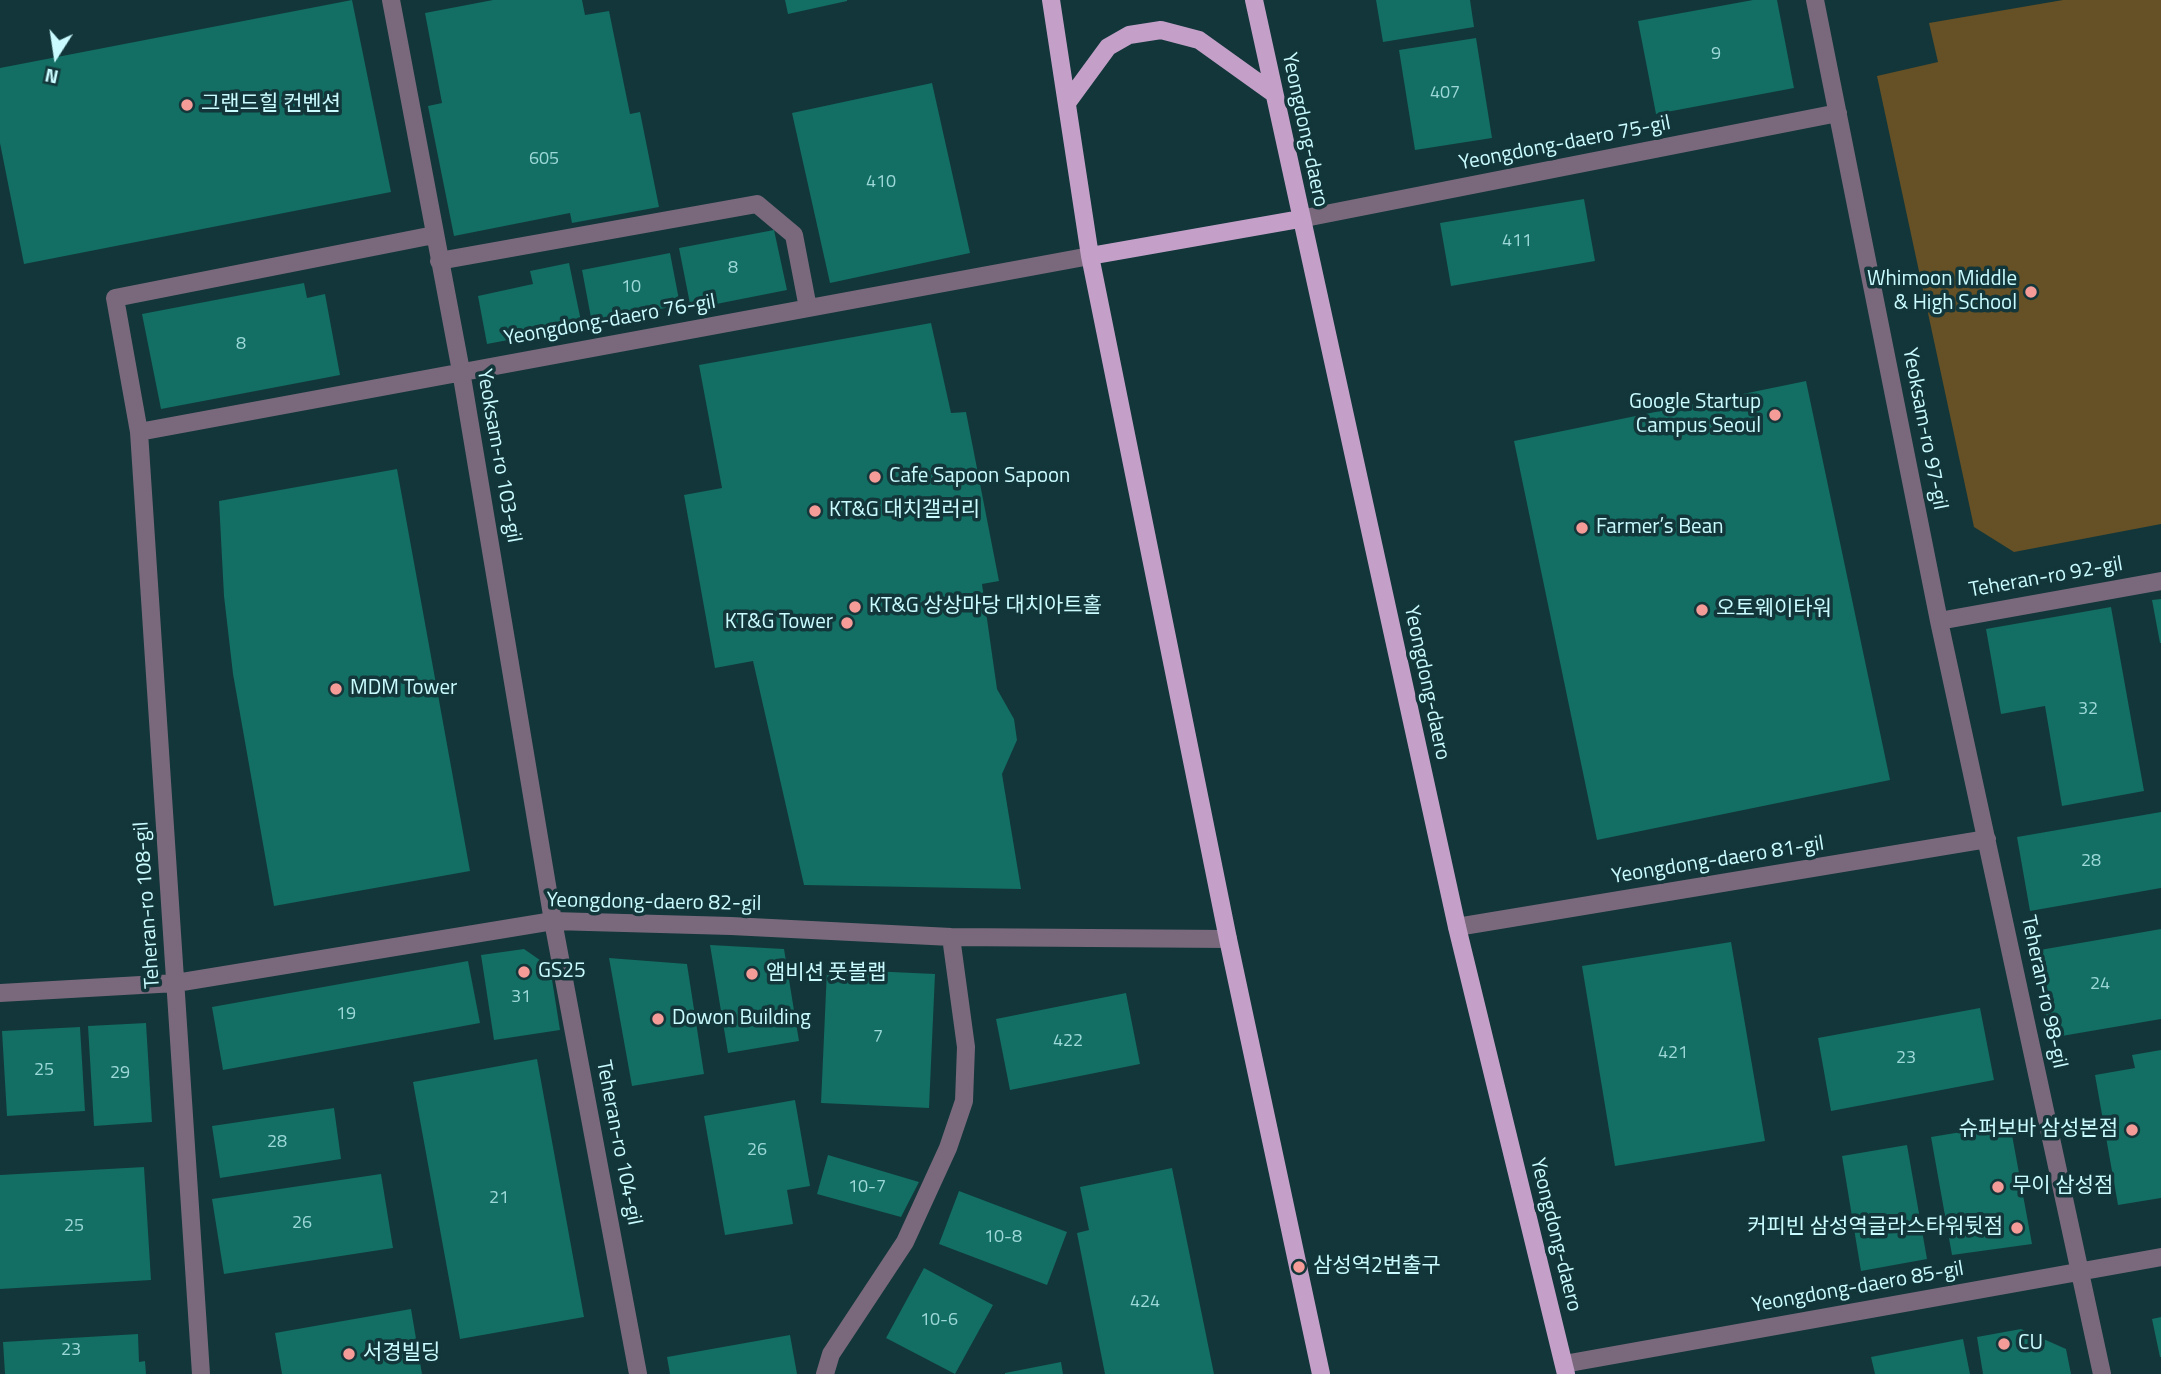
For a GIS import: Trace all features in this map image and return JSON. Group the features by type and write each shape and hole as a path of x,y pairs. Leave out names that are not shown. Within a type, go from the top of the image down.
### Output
{"main road":[{"path":"1051,0 1090,256 1228,939 1321,1374"},
{"name":"Yeongdong-daero","path":"1254,0 1457,927 1565,1369"},
{"path":"1067,103 1108,47 1129,35 1161,30 1199,40 1273,93"},
{"path":"1090,256 1300,219"}],"street":[{"name":"Yeoksam-ro 103-gil","path":"391,0 461,371 553,921"},
{"name":"Yeoksam-ro 97-gil","path":"1815,0 1939,621"},
{"name":"Yeongdong-daero 75-gil","path":"1300,219 1838,113"},
{"path":"439,261 757,204 794,235 808,308"},
{"name":"Teheran-ro 108-gil","path":"201,1374 139,432 116,298 434,235"},
{"name":"Yeongdong-daero 76-gil","path":"139,432 1090,256"},
{"name":"Teheran-ro 92-gil","path":"1939,621 2161,581"},
{"name":"Teheran-ro 98-gil","path":"1939,621 2102,1374"},
{"name":"Yeongdong-daero 81-gil","path":"1457,927 1987,839"},
{"name":"Yeongdong-daero 82-gil","path":"0,993 176,983 553,921 731,926 951,937 1228,939"},
{"name":"Teheran-ro 104-gil","path":"553,921 638,1374"},
{"path":"825,1374 831,1354 905,1242 948,1148 964,1101 966,1047 951,937"},
{"name":"Yeongdong-daero 85-gil","path":"1565,1369 2161,1257"}],"shaded area":[{"name":"Whimoon Middle & High School","path":"2063,0 2161,0 2161,524 2014,552 1974,527 1877,76 1938,62 1929,23"}],"building":[{"name":"그랜드힐 컨벤션","path":"352,0 391,192 24,264 0,143 0,68"},
{"path":"493,0 582,0 585,15 609,11 630,114 640,112 659,207 572,223 570,213 454,236 428,106 442,103 425,13"},
{"path":"785,0 847,0 847,1 788,14"},
{"path":"1376,0 1470,0 1474,27 1383,42"},
{"path":"1753,0 1777,0 1794,88 1656,114 1638,21"},
{"path":"1476,38 1492,138 1415,150 1399,50"},
{"path":"932,83 970,253 830,283 792,113"},
{"path":"1584,199 1595,261 1451,286 1440,223"},
{"path":"774,230 787,290 691,309 679,248"},
{"path":"670,253 680,305 592,323 582,270"},
{"path":"569,263 582,326 487,344 478,296 533,284 530,271"},
{"path":"304,283 307,298 325,294 340,375 161,409 142,314"},
{"name":"KT&G Tower","path":"931,323 951,413 966,412 999,581 982,584 997,689 1014,719 1017,740 1002,774 1021,889 804,885 753,661 715,668 684,495 722,488 699,365"},
{"name":"오토웨이타워","path":"1806,381 1890,780 1597,840 1514,441"},
{"name":"MDM Tower","path":"397,469 470,871 274,906 233,674 224,596 219,501"},
{"path":"2161,599 2161,643 2160,643 2152,600"},
{"path":"2111,607 2144,791 2062,806 2045,706 2001,714 1986,629"},
{"path":"2161,812 2161,888 2030,911 2017,837"},
{"path":"2161,929 2161,1019 2050,1038 2034,951"},
{"path":"1731,942 1765,1141 1615,1166 1582,966"},
{"path":"710,945 784,949 799,1041 728,1053"},
{"path":"524,949 550,967 560,1030 494,1040 481,955"},
{"name":"Dowon Building","path":"609,958 687,964 704,1074 632,1086"},
{"path":"468,961 480,1023 223,1070 212,1007"},
{"path":"827,969 935,974 929,1108 821,1103"},
{"path":"1126,993 1140,1064 1010,1090 996,1019"},
{"path":"1980,1008 1994,1080 1831,1111 1818,1038"},
{"path":"146,1023 152,1122 94,1126 88,1026"},
{"path":"80,1027 85,1111 7,1116 2,1031"},
{"path":"2161,1050 2161,1198 2118,1205 2095,1075 2135,1068 2132,1055"},
{"path":"537,1059 584,1317 460,1339 413,1082"},
{"path":"795,1100 810,1186 787,1190 793,1224 725,1235 704,1116"},
{"path":"334,1108 341,1159 220,1178 212,1126"},
{"path":"2010,1124 2032,1244 1952,1255 1931,1137"},
{"path":"1907,1145 1927,1259 1861,1271 1842,1156"},
{"path":"828,1155 919,1182 901,1217 817,1194"},
{"path":"144,1167 151,1280 0,1289 0,1175"},
{"path":"1172,1168 1214,1374 1105,1374 1077,1233 1089,1230 1080,1187"},
{"path":"381,1174 393,1248 224,1274 212,1199"},
{"path":"959,1191 1067,1232 1047,1285 939,1244"},
{"path":"924,1268 993,1305 955,1374 886,1338"},
{"name":"서경빌딩","path":"411,1309 422,1374 282,1374 275,1333"},
{"path":"2161,1317 2161,1357 2160,1357 2152,1319"},
{"path":"2021,1329 2066,1349 2071,1374 1983,1374 1977,1337"},
{"path":"138,1334 139,1362 145,1361 146,1374 5,1374 3,1342"},
{"path":"790,1335 797,1374 670,1374 667,1357"},
{"path":"1963,1339 1970,1374 1875,1374 1871,1357"},
{"path":"1061,1362 1063,1374 1005,1374 1005,1373"}],"place":[{"name":"그랜드힐 컨벤션","path":"187,105"},
{"name":"Whimoon Middle & High School","path":"2031,292"},
{"name":"Google Startup Campus Seoul","path":"1775,415"},
{"name":"Cafe Sapoon Sapoon","path":"875,477"},
{"name":"KT&G 대치갤러리","path":"815,511"},
{"name":"Farmer’s Bean","path":"1582,528"},
{"name":"KT&G 상상마당 대치아트홀","path":"855,607"},
{"name":"오토웨이타워","path":"1702,610"},
{"name":"KT&G Tower","path":"847,623"},
{"name":"MDM Tower","path":"336,689"},
{"name":"GS25","path":"524,972"},
{"name":"앰비션 풋볼랩","path":"752,974"},
{"name":"Dowon Building","path":"658,1019"},
{"name":"슈퍼보바 삼성본점","path":"2132,1130"},
{"name":"무이 삼성점","path":"1998,1187"},
{"name":"커피빈 삼성역글라스타워뒷점","path":"2017,1228"},
{"name":"삼성역2번출구","path":"1299,1267"},
{"name":"CU","path":"2004,1344"},
{"name":"서경빌딩","path":"349,1354"}]}
